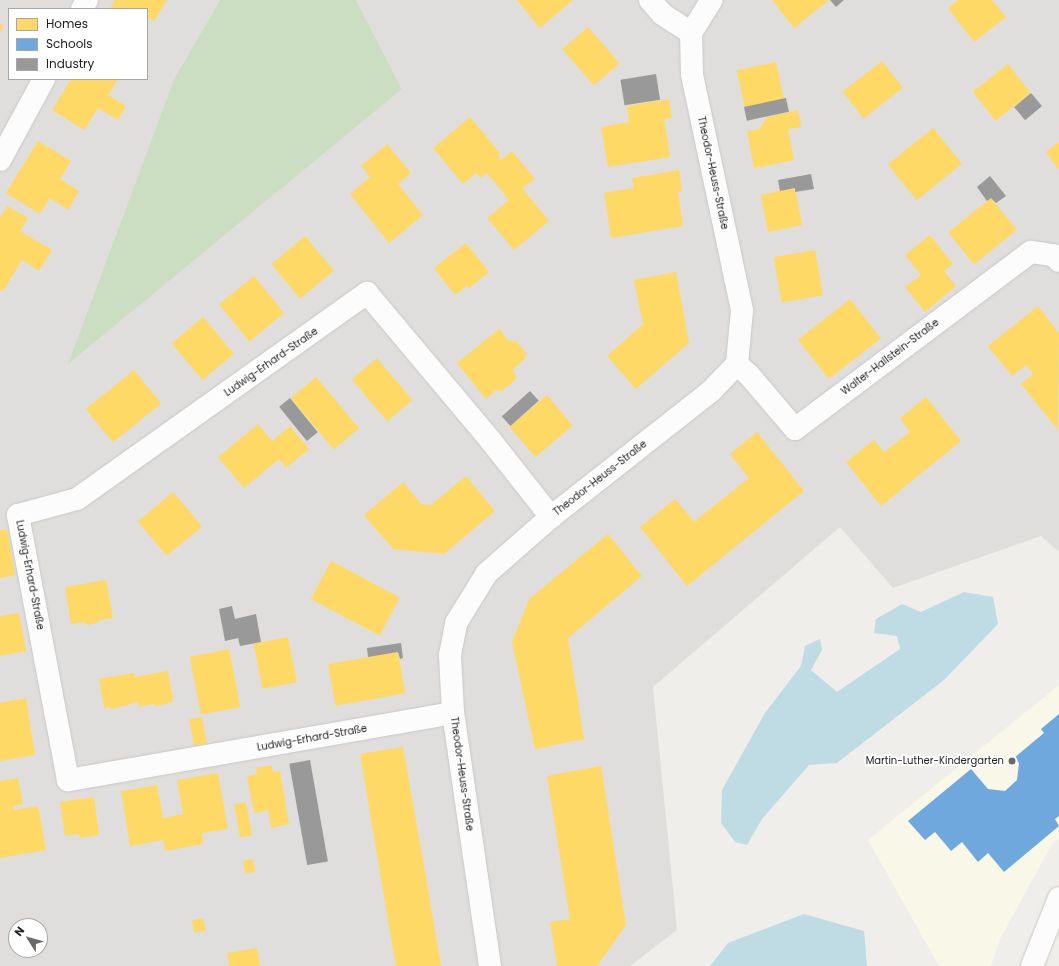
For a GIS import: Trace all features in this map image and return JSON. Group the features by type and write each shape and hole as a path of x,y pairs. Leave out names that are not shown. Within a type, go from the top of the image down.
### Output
{"street":[{"path":"650,0 662,14 691,33 712,0"},
{"name":"Theodor-Heuss-Straße","path":"490,966 453,713 450,655 456,623 487,573 551,517 711,391 737,364 742,310 692,74 691,33"},
{"path":"0,160 43,80"},
{"name":"Walter-Hallstein-Straße","path":"737,364 749,375 795,429 1031,252 1053,255 1059,261"},
{"name":"Ludwig-Erhard-Straße","path":"453,713 68,780 18,515 78,499 367,294 491,441 551,517"},
{"path":"1032,966 1059,898"}],"shaded area":[{"path":"0,0 220,0 175,77 402,89 356,0 1059,0 1059,552 1041,536 893,588 840,527 653,687 677,930 630,966 0,966"},
{"name":"Martin-Luther-Kindergarten","path":"1059,685 1059,838 1052,844 1000,939 991,966 939,966 868,840"}],"green space":[{"path":"220,0 356,0 402,89 68,364 175,77"}],"water":[{"path":"964,592 993,597 998,624 944,680 837,763 809,765 762,819 747,845 735,842 721,823 722,790 765,713 801,666 805,646 820,639 822,650 811,670 837,692 900,649 897,636 874,633 876,619 902,604 921,612"},
{"path":"804,914 864,931 867,966 710,966 728,943"}],"building: Homes":[{"path":"115,0 167,0 154,21 148,18 148,8 111,8"},
{"path":"517,0 573,0 540,28"},
{"path":"772,0 829,0 794,28"},
{"path":"958,0 992,0 1006,17 974,42 948,8"},
{"path":"0,24 4,25 0,32"},
{"path":"588,27 619,63 594,86 562,49"},
{"path":"882,61 903,88 864,119 843,92"},
{"path":"776,62 784,99 745,107 737,70"},
{"path":"1008,64 1031,93 995,121 973,92"},
{"path":"70,80 117,80 108,95 126,106 118,120 98,108 84,130 52,110"},
{"path":"669,99 672,118 664,119 670,157 608,167 601,127 629,122 627,106"},
{"path":"798,110 801,127 788,129 794,160 754,168 747,131 759,129 767,117"},
{"path":"470,117 500,153 498,155 501,160 512,151 535,179 522,188 549,221 514,250 487,218 509,200 487,173 481,178 476,173 463,184 433,148"},
{"path":"933,128 962,164 917,200 888,165"},
{"path":"38,141 71,161 60,179 79,191 68,210 50,198 40,214 6,193"},
{"path":"1059,142 1059,170 1046,152"},
{"path":"387,144 411,173 398,184 423,215 389,243 350,194 370,177 361,166"},
{"path":"679,170 682,191 678,192 683,226 611,238 604,193 634,188 632,178"},
{"path":"795,188 802,225 768,232 761,195"},
{"path":"991,198 1017,230 974,264 948,233"},
{"path":"7,206 28,218 20,231 52,250 39,271 22,260 3,291 0,290 0,218"},
{"path":"930,235 953,264 944,271 956,286 925,312 905,287 921,275 905,255"},
{"path":"305,236 334,270 300,299 271,264"},
{"path":"466,243 489,272 469,288 467,286 455,295 434,268"},
{"path":"815,250 823,295 782,303 774,257"},
{"path":"676,272 689,343 636,389 607,356 643,324 634,280"},
{"path":"254,276 284,313 249,342 219,304"},
{"path":"850,299 881,338 829,379 798,340"},
{"path":"1038,306 1059,333 1058,430 1021,384 1033,374 1026,365 1012,376 988,346"},
{"path":"203,317 234,354 202,380 172,343"},
{"path":"499,329 509,341 516,341 527,354 524,360 512,370 516,375 515,380 502,391 496,390 486,399 457,363"},
{"path":"377,358 412,400 387,421 352,379"},
{"path":"134,370 161,403 113,442 86,409"},
{"path":"316,377 359,428 334,450 291,398"},
{"path":"547,395 573,426 535,457 509,426"},
{"path":"926,397 961,441 881,506 846,462 874,440 884,452 910,432 900,418"},
{"path":"258,424 272,441 290,426 309,449 286,468 279,459 244,488 218,457"},
{"path":"757,432 804,491 687,586 640,527 675,499 694,522 749,478 730,454"},
{"path":"466,476 495,511 444,554 393,549 364,515 403,482 421,504 431,505"},
{"path":"173,492 202,526 167,556 138,522"},
{"path":"7,529 15,575 0,578 0,530"},
{"path":"608,534 642,576 568,638 584,739 535,749 512,642 529,599"},
{"path":"331,561 400,598 380,636 311,599"},
{"path":"106,580 113,618 100,620 89,625 84,622 71,624 65,587"},
{"path":"19,613 26,651 0,656 0,616"},
{"path":"288,637 297,682 262,689 254,644"},
{"path":"229,649 240,707 201,715 190,657"},
{"path":"398,652 405,693 335,706 328,664"},
{"path":"168,671 173,701 155,706 153,704 139,707 138,702 112,709 109,707 104,708 99,679 134,673 134,677"},
{"path":"26,698 35,755 0,761 0,703"},
{"path":"202,717 207,744 194,746 189,719"},
{"path":"403,747 441,966 396,966 391,938 360,754"},
{"path":"272,765 273,772 280,771 289,824 271,828 268,810 254,813 247,776 257,774 256,768"},
{"path":"601,766 626,925 597,966 557,966 550,922 570,919 547,776"},
{"path":"218,773 228,829 202,833 203,844 165,851 163,840 130,846 121,791 157,785 163,818 183,814 177,780"},
{"path":"18,778 23,804 13,806 14,810 38,806 46,850 0,858 0,781"},
{"path":"94,797 99,835 80,838 79,834 65,836 60,802"},
{"path":"246,802 252,835 240,838 234,804"},
{"path":"253,859 255,872 245,873 243,861"},
{"path":"203,918 206,930 194,933 192,920"},
{"path":"257,948 260,966 229,966 227,953"}],"building: Schools":[{"path":"1059,714 1059,816 1055,819 1059,826 1004,872 988,853 978,862 962,842 951,851 935,832 925,840 908,821 971,769 988,789 1005,791 1017,780 1019,763 1014,758 1044,733 1041,729"}],"building: Industry":[{"path":"830,0 844,0 836,7"},
{"path":"656,74 660,100 625,105 620,80"},
{"path":"1031,93 1042,106 1025,120 1014,107"},
{"path":"786,98 789,112 747,121 744,107"},
{"path":"811,174 814,189 795,192 795,188 780,191 778,180"},
{"path":"990,176 1006,196 996,203 991,198 987,201 977,187"},
{"path":"530,391 539,401 510,426 502,416"},
{"path":"290,398 318,432 307,441 279,407"},
{"path":"232,606 235,619 256,614 261,642 240,646 238,638 225,641 219,609"},
{"path":"401,643 403,658 400,659 398,652 368,657 367,648"},
{"path":"310,760 328,861 307,865 289,764"}],"place":[{"name":"Martin-Luther-Kindergarten","path":"1012,761"}]}
